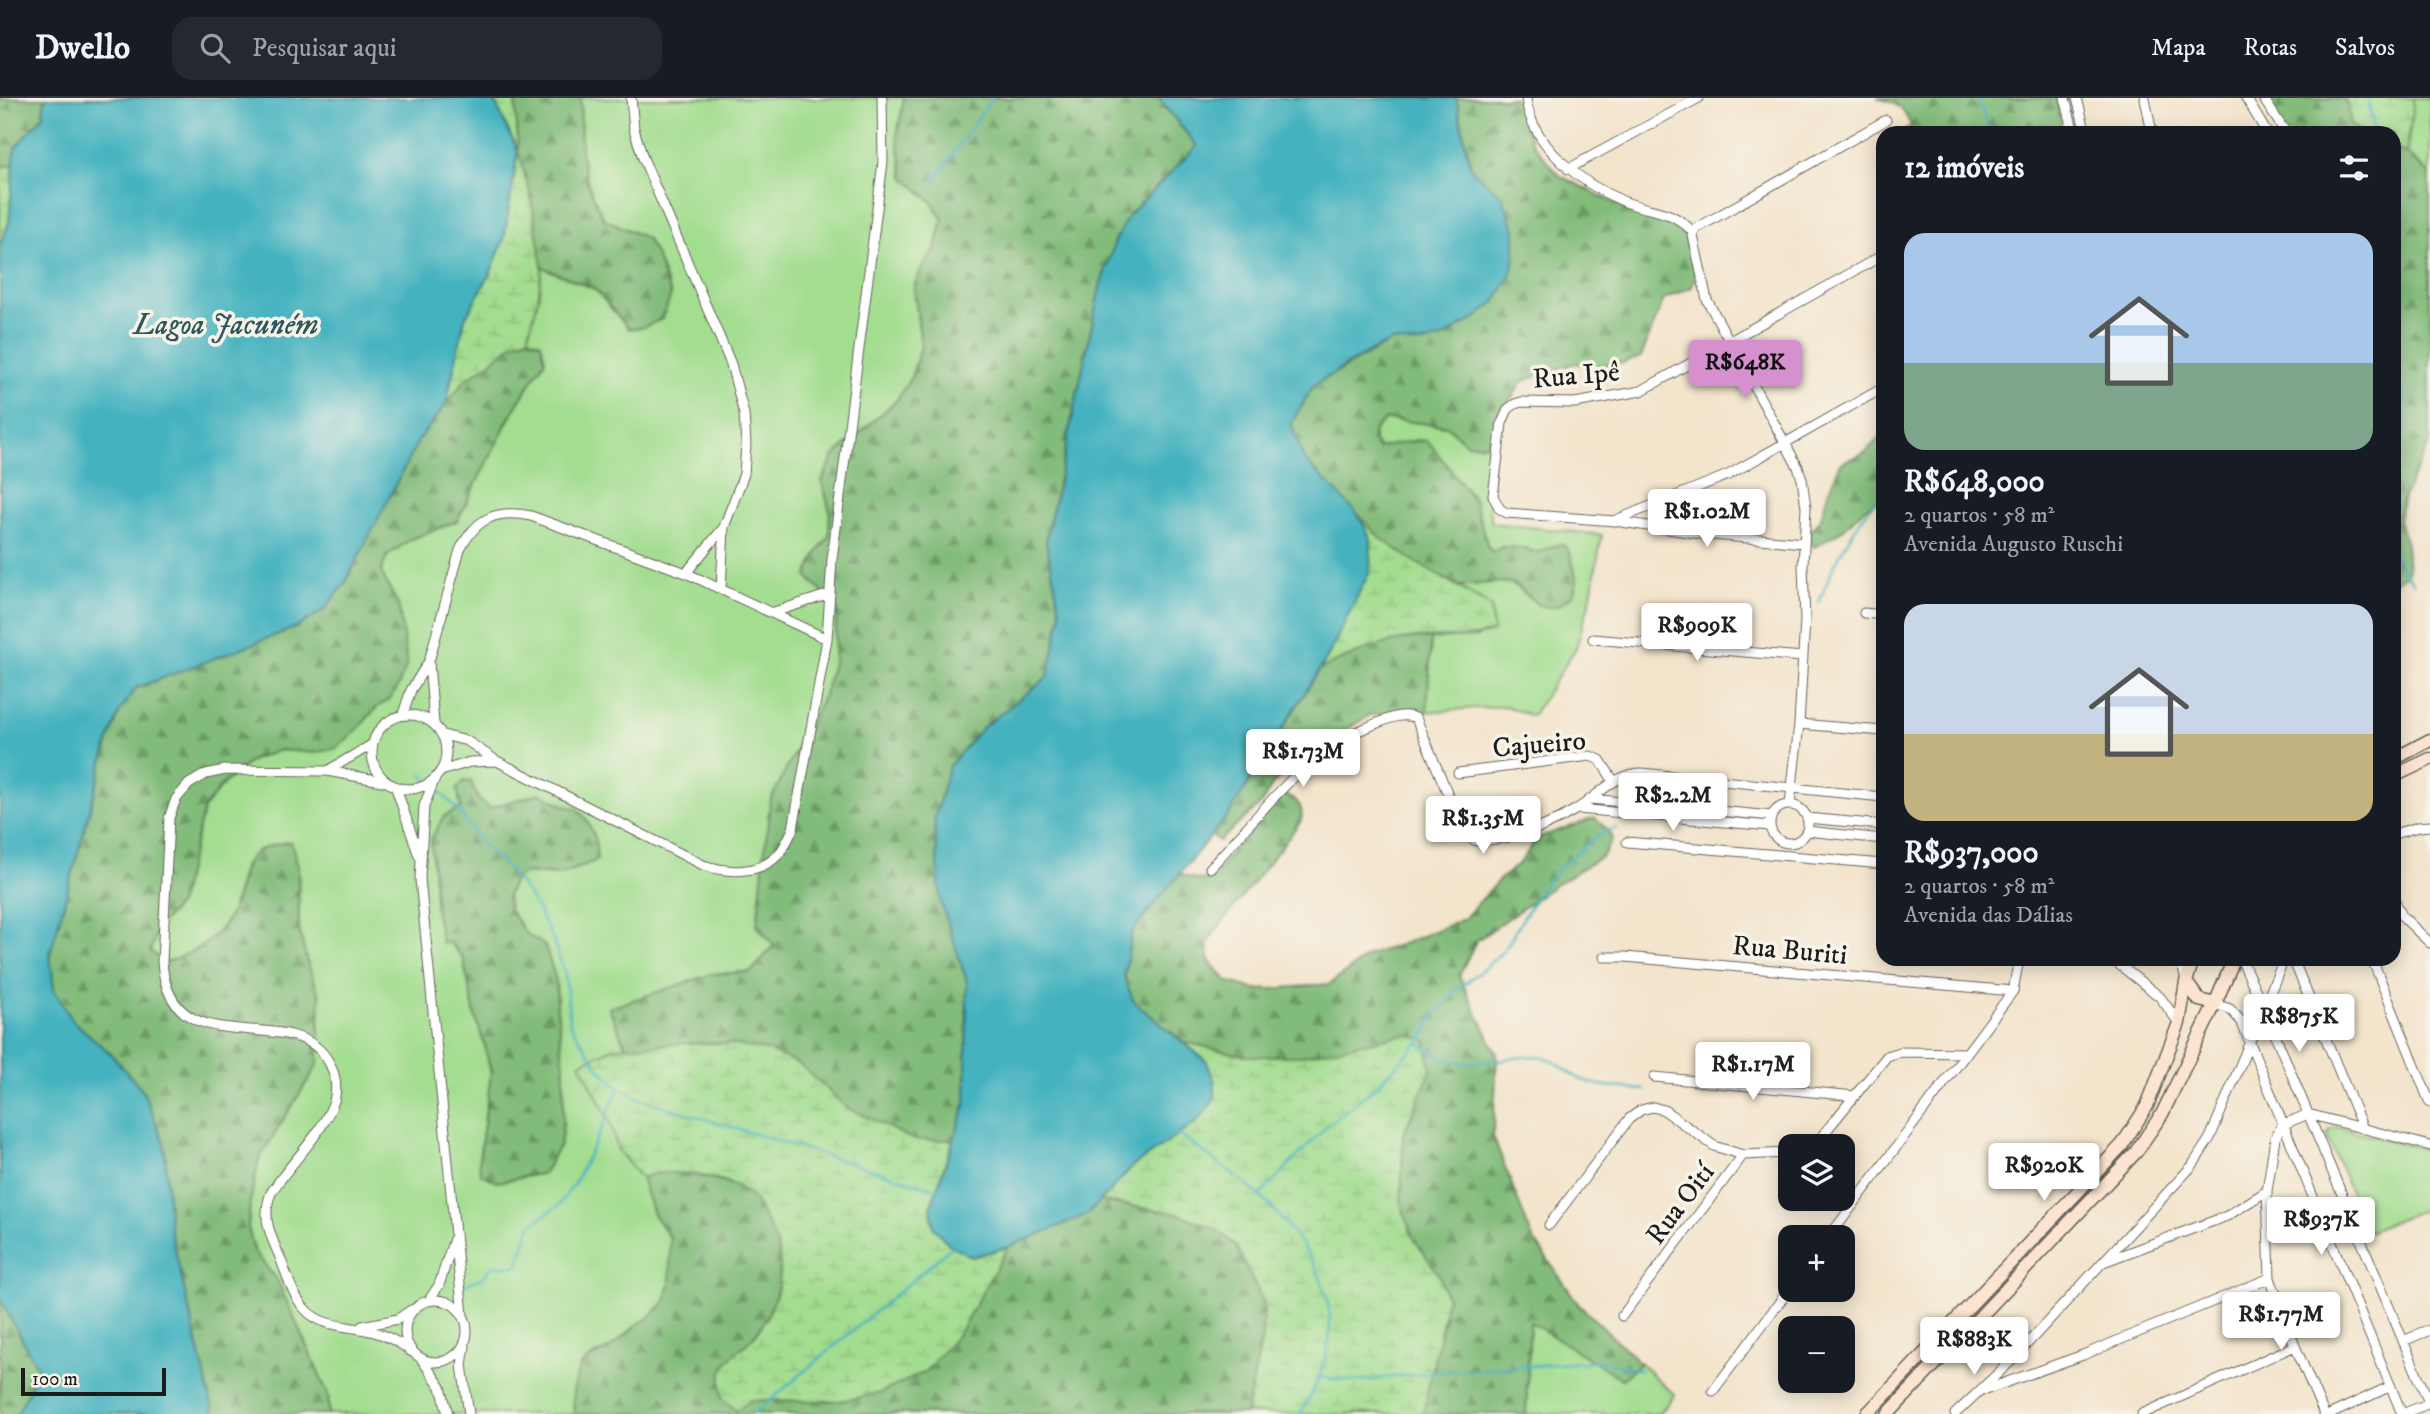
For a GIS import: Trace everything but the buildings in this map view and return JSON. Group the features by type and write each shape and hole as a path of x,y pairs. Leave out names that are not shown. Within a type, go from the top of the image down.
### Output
{"main road":[{"path":"2401,755 2430,740"},
{"path":"2401,773 2430,759"},
{"path":"1867,1414 2122,1145 2147,1106 2179,1023 2191,966"},
{"path":"1888,1414 2136,1152 2162,1114 2231,966"},
{"path":"2186,982 2199,1000 2215,1004"}],"street":[{"path":"631,98 634,129 643,158 731,364 741,402 746,444 744,474 724,527 721,590"},
{"path":"443,735 467,741 497,761 703,865 721,871 740,871 760,867 778,855 793,830 827,639 832,559 881,174 882,98"},
{"path":"1526,98 1532,122 1541,138 1568,169 1588,184 1625,202 1671,214 1692,230 1707,300 1798,467 1806,507 1805,620 1794,788 1790,805"},
{"path":"1568,169 1699,98"},
{"path":"2065,98 2072,126"},
{"path":"2077,98 2084,126"},
{"path":"2145,98 2151,126"},
{"path":"2246,98 2263,126"},
{"path":"2263,98 2282,126"},
{"path":"1692,230 1886,120"},
{"path":"1731,342 1876,259"},
{"name":"Rua Ipê","path":"1615,521 1507,513 1500,509 1493,496 1502,423 1508,409 1521,402 1575,403 1641,391 1731,342"},
{"path":"1615,521 1728,475 1876,392"},
{"path":"403,714 411,690 429,661 460,550 474,528 496,515 514,512 531,516 686,573 827,639"},
{"path":"1615,521 1701,534 1804,543"},
{"path":"686,573 724,527"},
{"path":"771,612 830,594"},
{"path":"1864,613 1876,614"},
{"path":"1593,639 1803,657"},
{"path":"429,661 434,723"},
{"path":"420,859 391,785 379,775 372,762 371,745 377,731 388,720 403,714 419,715 434,723 443,735 446,750 444,765 424,806 420,879 463,1315 467,1328 462,1365 469,1414"},
{"path":"1210,868 1300,772 1328,747 1392,717 1416,718 1465,835 1470,839 1488,841 1519,835 1578,809 1613,780 1629,774 1876,796"},
{"path":"1799,724 1876,730"},
{"path":"327,771 371,745"},
{"name":"Cajueiro","path":"1458,773 1590,755 1600,760 1613,780"},
{"path":"463,1315 454,1305 442,1300 429,1300 398,1318 375,1325 353,1327 321,1321 303,1307 269,1232 265,1219 266,1205 271,1193 323,1123 333,1104 336,1090 334,1075 323,1054 311,1043 292,1036 203,1024 185,1015 172,1000 163,982 162,962 169,818 176,799 188,784 206,774 225,770 327,771 391,785 422,787 438,775 470,762 497,761"},
{"path":"1590,799 1771,821"},
{"path":"1790,805 1800,809 1807,818 1807,831 1798,841 1785,843 1776,838 1771,821 1778,809 1790,805"},
{"path":"1578,809 1771,821"},
{"path":"1807,818 1876,824"},
{"path":"2401,832 2430,826"},
{"path":"1807,831 1876,838"},
{"path":"1627,842 1876,863"},
{"path":"1785,843 1785,855"},
{"path":"2401,914 2430,943"},
{"name":"Rua Buriti","path":"1604,957 2013,992"},
{"path":"1838,1225 2013,992 2018,966"},
{"path":"2121,966 2160,997 2179,1023"},
{"path":"2183,966 2186,982"},
{"path":"2215,1004 2236,1014 2249,1042 2402,1414 2430,1404 2244,966"},
{"path":"1955,1414 1980,1392 2192,1166 2210,1138 2281,966"},
{"path":"2296,966 2363,1129"},
{"path":"2375,966 2430,1102"},
{"path":"1824,1134 1887,1056 1900,1052 1967,1053"},
{"path":"1654,1077 1855,1096"},
{"path":"1549,1225 1629,1119 1641,1110 1653,1107 1664,1110 1714,1146 1742,1155"},
{"path":"2324,1414 2270,1278 2267,1191 2275,1138 2283,1125 2308,1114 2430,1146"},
{"name":"Rua Oití","path":"1622,1316 1742,1155 1778,1154"},
{"path":"2102,1263 2227,1216 2267,1191"},
{"path":"429,1300 439,1285 456,1234"},
{"path":"1980,1392 2082,1355 2270,1278"},
{"path":"1713,1391 1780,1302"},
{"path":"412,1352 405,1340 404,1328 408,1315 417,1305"},
{"path":"353,1327 396,1340 422,1360 441,1387 448,1414"},
{"path":"2403,1341 2430,1330"},
{"path":"422,1360 448,1360 459,1352 466,1341"},
{"path":"2142,1414 2295,1346"},
{"path":"2331,1414 2391,1386"}],"green space":[{"path":"0,98 45,98 43,116 15,148 15,165 0,167"},
{"path":"493,98 515,98 518,151"},
{"path":"515,98 581,98 582,160 590,188 604,219 646,238 656,256 671,295 662,319 644,327 629,329 595,289 542,267 531,197 518,151"},
{"path":"581,98 904,98 897,136 904,176 931,201 943,219 936,248 922,268 914,287 921,347 912,375 897,400 834,456 822,481 830,511 829,536 816,555 807,576 837,608 834,660 824,695 774,945 751,972 712,974 609,1008 626,1047 615,1047 581,1063 610,1122 618,1150 641,1178 653,1214 670,1238 670,1284 665,1302 609,1349 593,1356 573,1391 574,1414 329,1414 328,1394 278,1282 254,1251 248,1227 259,1159 318,1064 306,959 299,929 298,865 259,849 245,865 233,907 214,936 195,950 164,963 150,951 159,926 179,904 204,808 225,782 252,760 357,730 376,708 387,701 388,588 381,572 387,556 411,539 457,521 513,411 545,360 541,343 528,338 538,299 542,267 595,289 629,329 671,295 646,238 604,219 592,197 580,152","holes":["471,782 478,799 489,808 540,793 577,809 597,860 560,875 526,873 515,878 507,896 509,909 525,933 545,946 556,981 564,1066 563,1122 560,1144 544,1173 497,1182 479,1160 491,1074 463,957 450,943 442,943 436,914 431,839 461,808"]},
{"path":"904,98 1158,98 1197,146 1129,215 1116,239 1100,287 1046,541 1061,615 1048,677 982,728 941,903 967,982 966,1103 953,1140 914,1140 845,1107 820,1082 730,1044 626,1047 609,1008 712,974 751,972 774,945 757,926 770,801 824,695 834,660 837,608 807,576 816,555 829,536 830,511 822,481 834,456 897,400 912,375 921,347 914,287 922,268 936,248 943,220 931,201 904,177 897,136"},
{"path":"1456,98 1515,98 1533,144 1560,176 1629,210 1675,225 1685,236 1696,275 1692,287 1664,299 1641,357 1623,363 1596,366 1575,363 1523,381 1495,421 1493,445 1467,444 1447,426 1386,419 1374,430 1373,440 1378,448 1417,440 1428,441 1474,500 1488,548 1493,552 1502,547 1521,548 1536,553 1559,544 1565,546 1570,553 1577,581 1573,595 1559,605 1538,605 1515,584 1502,582 1459,586 1426,569 1383,541 1303,458 1291,423 1314,385 1392,341 1419,344 1442,338 1478,316 1496,301 1507,210 1501,196 1472,170"},
{"path":"1877,98 2056,98 2062,126 1911,126 1902,110"},
{"path":"2262,98 2343,98 2349,106 2350,124 2353,126 2278,126"},
{"path":"2343,98 2413,98 2406,153 2401,151 2401,126 2353,126 2350,124 2349,106"},
{"path":"2413,98 2430,98 2430,174 2406,153"},
{"path":"518,151 531,197 542,267 538,299 528,338 512,344 465,380 446,404 465,318 490,274 504,239"},
{"path":"2401,151 2430,174 2430,442 2401,506"},
{"path":"15,165 9,222 0,246 0,167"},
{"path":"528,338 541,343 545,360 513,411 457,521 411,539 387,556 381,572 399,607 407,664 397,689 337,748 315,753 280,750 252,760 225,782 204,808 179,904 159,926 150,951 164,963 206,943 226,922 238,895 248,860 257,852 271,846 291,842 298,865 299,929 306,959 320,997 318,1064 259,1159 248,1227 254,1251 278,1282 328,1394 329,1414 214,1414 170,1229 164,1143 143,1091 111,1054 72,1020 54,990 50,954 109,740 120,711 136,688 297,627 324,610 345,583 418,441 465,380 512,344"},
{"path":"1386,419 1447,426 1467,444 1493,445 1489,505 1492,523 1602,535 1590,600 1576,648 1532,716 1505,706 1427,712 1431,639 1478,637 1491,607 1459,586 1506,582 1522,590 1528,598 1577,581 1570,553 1553,546 1536,553 1502,547 1493,552 1488,548 1474,500 1386,447 1378,448 1373,435"},
{"path":"1876,441 1876,502 1864,509 1844,529 1814,547 1807,535 1821,518 1828,492 1841,463 1866,452"},
{"path":"1358,514 1378,536 1398,551 1491,607 1493,632 1470,637 1396,641 1362,651 1320,669 1328,656 1371,539"},
{"path":"2401,529 2406,544 2408,573 2401,578"},
{"path":"1409,638 1431,639 1427,712 1370,715 1312,751 1274,782 1261,804 1219,841 1212,835 1229,814 1320,669 1374,646"},
{"path":"464,781 471,782 478,799 489,808 540,793 577,809 586,819 595,837 597,860 560,875 526,873 515,878 507,896 509,909 525,933 545,946 556,981 564,1066 563,1122 560,1144 544,1173 497,1182 480,1173 479,1160 491,1074 485,1046 475,1016 463,958 450,943 442,943 436,914 431,839 444,816 461,808 457,788"},
{"path":"1281,793 1298,803 1301,821 1207,942 1209,961 1227,981 1257,990 1330,984 1369,955 1464,919 1498,881 1520,863 1537,838 1595,818 1608,830 1612,839 1603,856 1558,883 1476,941 1459,976 1497,1054 1493,1136 1532,1237 1579,1305 1640,1363 1622,1379 1530,1322 1526,1414 1423,1414 1435,1352 1445,1318 1440,1278 1413,1237 1401,1205 1403,1134 1417,1106 1321,1052 1300,1056 1246,1056 1184,1042 1134,1002 1124,978 1131,933 1179,874 1199,880 1210,879"},
{"path":"1408,1034 1426,1041 1431,1071 1403,1134 1401,1204 1413,1237 1440,1277 1447,1300 1423,1414 1246,1414 1262,1339 1264,1303 1236,1246 1216,1229 1180,1214 1101,1201 1133,1166 1197,1122 1207,1062 1184,1042 1246,1056 1300,1056"},
{"path":"730,1044 766,1050 799,1064 846,1107 914,1140 953,1140 931,1206 972,1257 1008,1247 959,1333 925,1372 880,1393 839,1401 750,1400 737,1411 723,1399 722,1370 730,1358 757,1333 776,1296 780,1264 774,1237 754,1200 739,1187 712,1178 681,1173 641,1178 618,1150 610,1122 580,1063 616,1047"},
{"path":"2337,1127 2430,1150 2430,1207 2368,1232 2329,1141 2328,1133"},
{"path":"670,1172 720,1181 748,1193 758,1205 775,1239 779,1278 775,1297 757,1332 728,1361 750,1400 840,1401 880,1393 959,1333 1008,1247 1088,1214 1100,1201 1180,1214 1216,1229 1236,1246 1264,1303 1262,1339 1246,1414 574,1414 573,1391 579,1367 593,1356 609,1349 665,1302 670,1283 670,1238 653,1214 641,1178"},
{"path":"0,1299 39,1370 17,1414 0,1414"},
{"path":"1530,1321 1622,1379 1640,1363 1675,1395 1659,1414 1526,1414"}],"water":[{"name":"Lagoa Jacuném","path":"45,98 493,98 518,151 504,239 490,274 465,318 446,404 418,441 345,583 324,610 297,627 136,688 120,711 109,740 50,954 54,990 72,1020 111,1054 143,1091 164,1143 170,1229 214,1414 17,1414 39,1370 0,1299 0,246 9,222 15,148 43,116"},
{"path":"1158,98 1456,98 1469,163 1472,170 1502,196 1515,230 1515,257 1510,276 1496,301 1478,316 1442,338 1419,344 1392,341 1369,352 1314,385 1291,423 1303,458 1358,514 1371,539 1370,571 1328,656 1229,814 1131,933 1124,978 1134,1002 1207,1062 1215,1082 1215,1099 1197,1122 1133,1166 1088,1214 1008,1247 972,1257 949,1244 933,1227 931,1207 966,1103 967,982 941,903 934,820 949,766 982,728 1048,677 1061,615 1046,541 1100,287 1116,239 1129,215 1197,146"}],"waterway":[{"path":"931,185 992,98"},
{"path":"1977,98 1988,126"},
{"path":"2369,98 2372,126"},
{"path":"2401,378 2406,411 2401,448"},
{"path":"1819,603 1846,544 1876,500"},
{"path":"2401,567 2413,583"},
{"path":"421,773 457,809 484,846 510,870 534,903 553,940 565,974 570,1024 599,1068 616,1085 638,1098 939,1190"},
{"path":"1259,1196 1326,1127 1375,1087 1398,1064 1424,1036 1434,1016 1455,991 1505,949 1540,890 1559,868 1597,836 1616,828"},
{"path":"1418,1042 1430,1051 1453,1061 1543,1057 1588,1082 1644,1090"},
{"path":"463,1285 482,1278 493,1266 517,1266 531,1225 559,1205 574,1184 619,1087"},
{"path":"1178,1134 1232,1173 1266,1202 1303,1246 1316,1269 1330,1315 1329,1339 1324,1363 1300,1414"},
{"path":"754,1414 954,1245"},
{"path":"1318,1377 1357,1381 1428,1373 1600,1361 1640,1370"}]}
